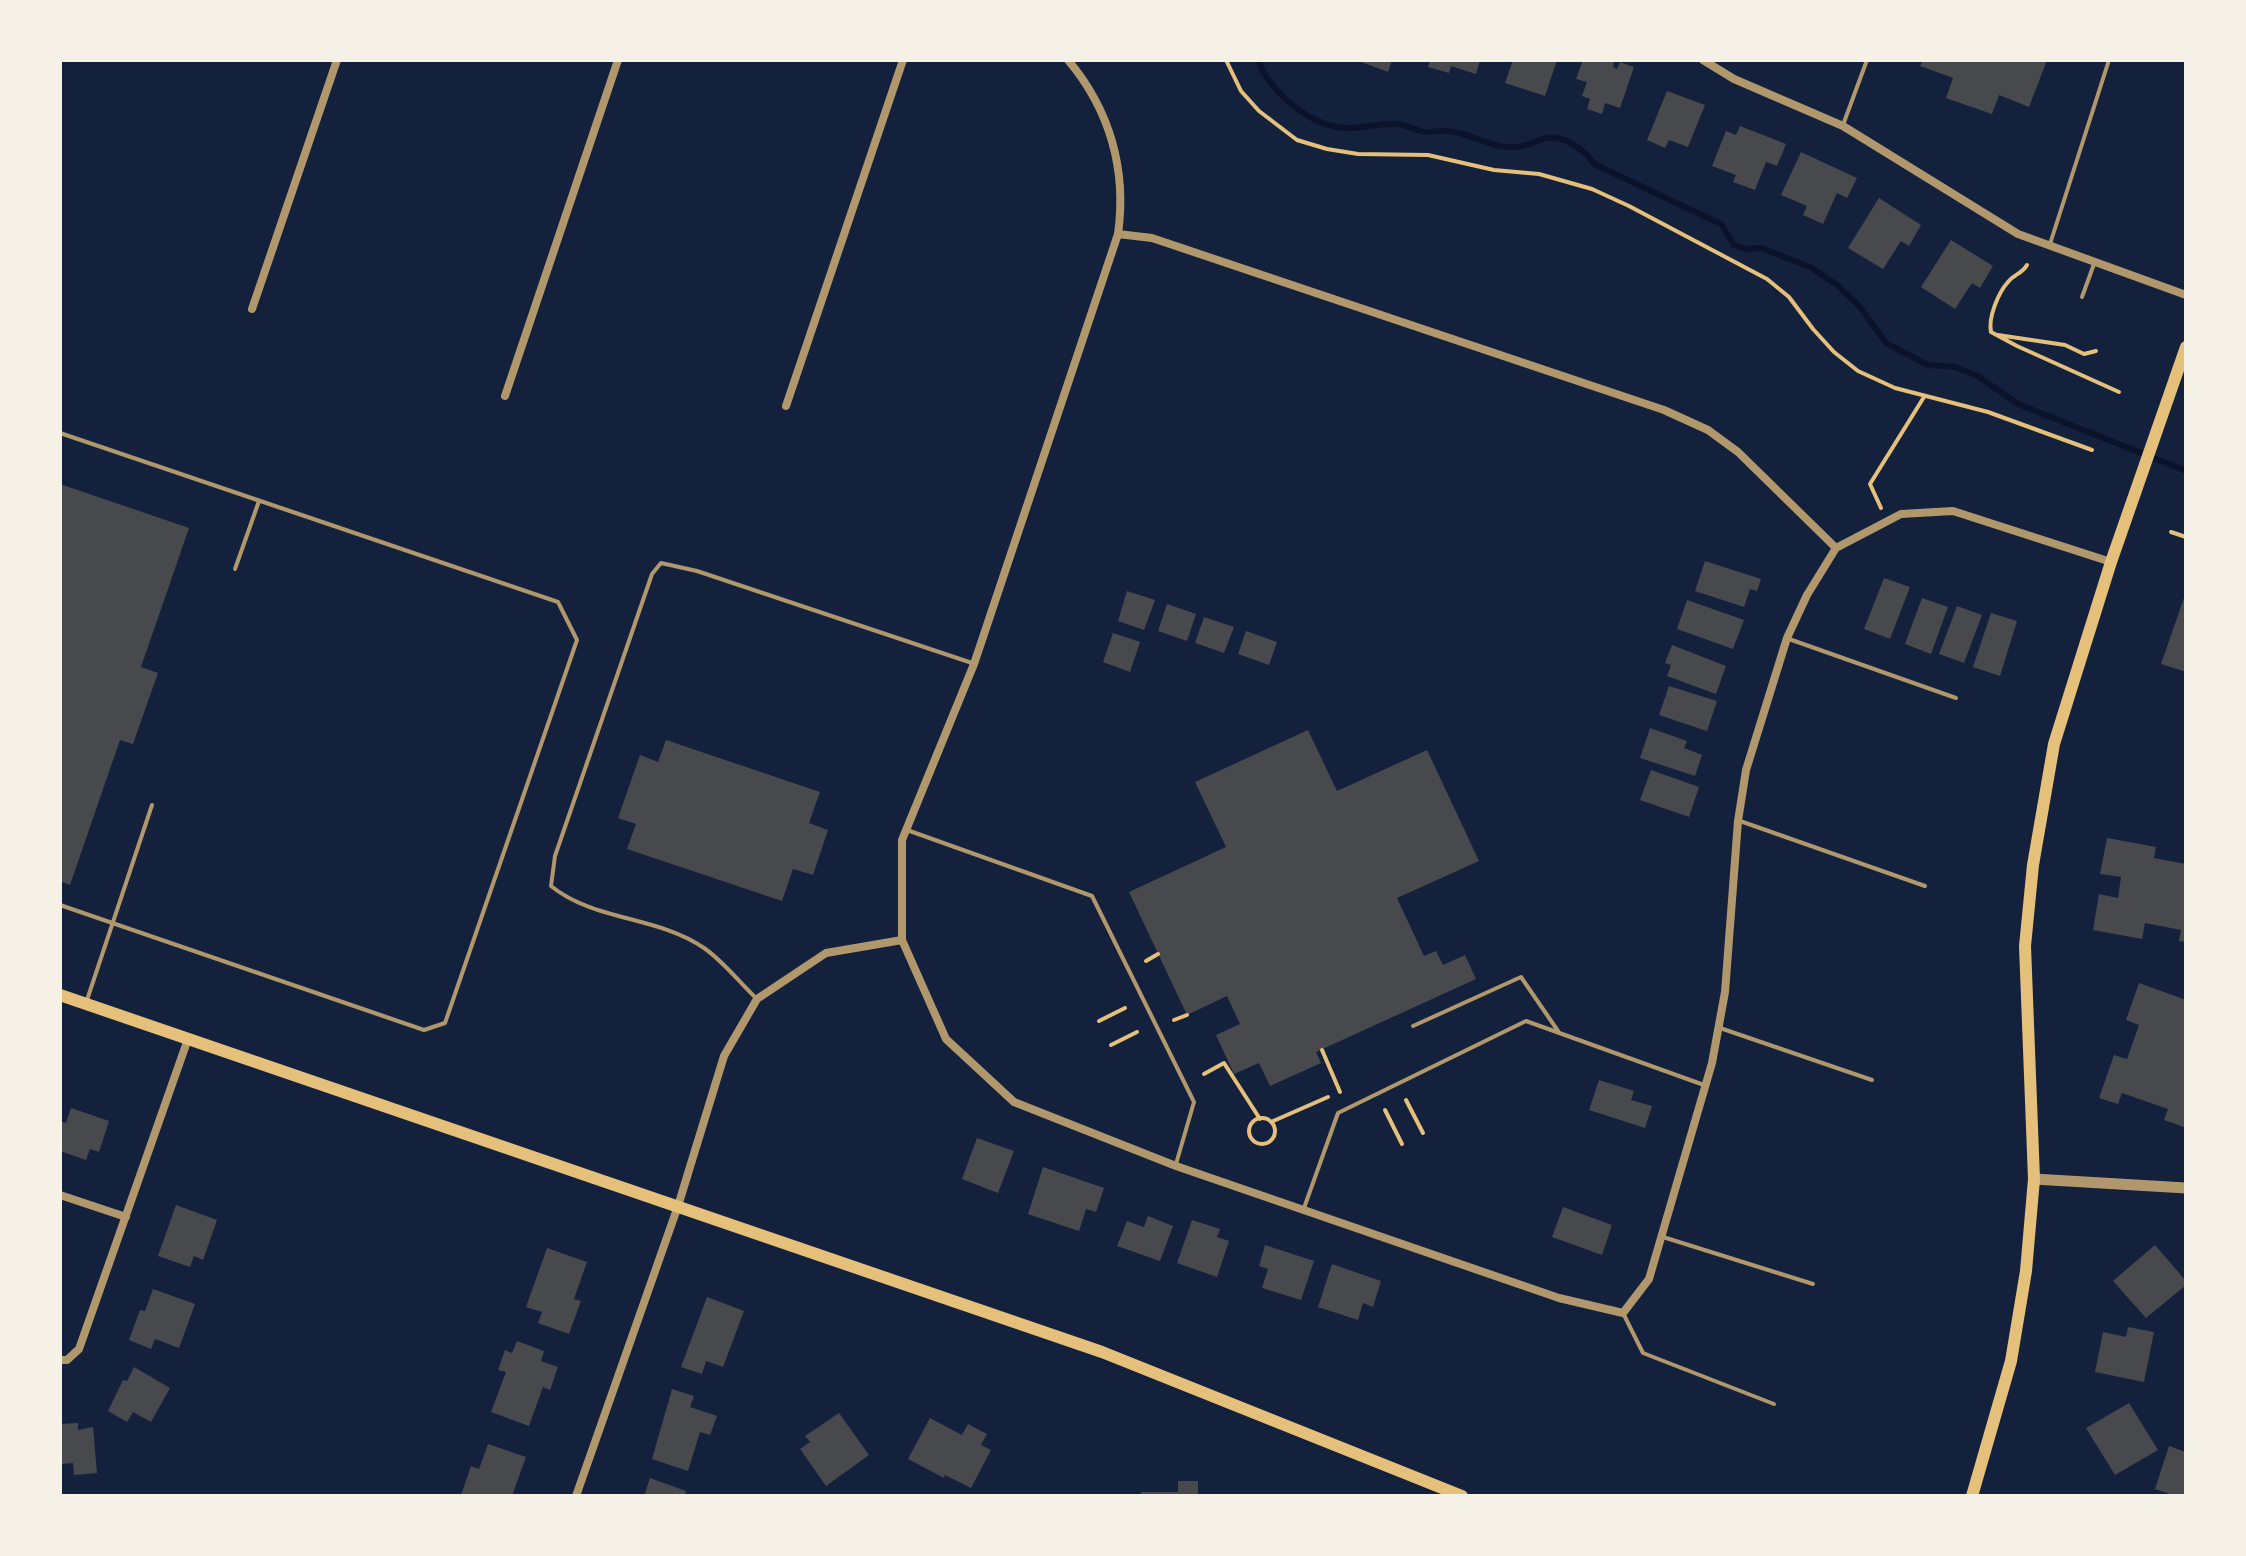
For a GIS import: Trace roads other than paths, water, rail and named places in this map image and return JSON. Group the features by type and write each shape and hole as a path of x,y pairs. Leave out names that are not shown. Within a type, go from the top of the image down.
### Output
{"main road":[{"path":"1972,1496 2011,1361 2026,1271 2034,1179 2025,946 2033,865 2054,744 2111,562 2186,347"},
{"path":"60,995 1102,1352 1462,1496"}],"street":[{"path":"252,309 337,60"},
{"path":"505,396 618,60"},
{"path":"786,406 903,60"},
{"path":"1068,60 1095,99 1116,153 1121,191 1118,234 974,664 902,840 902,940 946,1039 1014,1102 1176,1166 1559,1298 1623,1313 1649,1279 1706,1086 1725,992 1738,821 1746,770 1787,638 1807,595 1836,548 1901,514 1953,511 2111,562"},
{"path":"1703,60 1734,79 1843,126 2018,234 2186,295"},
{"path":"1118,234 1152,238 1664,410 1708,430 1738,452 1836,548"},
{"path":"576,1496 678,1206 724,1056 757,999 826,953 902,940"},
{"path":"60,1360 67,1360 79,1349 188,1039"},
{"path":"2034,1179 2186,1188"},
{"path":"60,1195 126,1217"}],"lane":[{"path":"1843,126 1867,60"},
{"path":"2049,247 2109,60"},
{"path":"2082,297 2094,264"},
{"path":"60,433 558,602 577,640 445,1023 424,1030 60,905"},
{"path":"235,569 259,501"},
{"path":"757,999 705,948 672,933 568,900 551,886 555,856 652,574 661,563 697,571 974,664"},
{"path":"1787,638 1956,698"},
{"path":"86,1004 152,805"},
{"path":"1738,821 1925,886"},
{"path":"906,830 1092,896 1194,1102 1176,1166"},
{"path":"1413,1026 1521,977 1560,1033"},
{"path":"1303,1209 1338,1113 1526,1021 1706,1086"},
{"path":"1718,1027 1872,1080"},
{"path":"1663,1237 1813,1284"},
{"path":"1623,1313 1643,1353 1774,1404"}],"waterway":[{"path":"1258,60 1273,85 1296,108 1323,123 1338,127 1399,124 1424,132 1457,132 1508,147 1549,137 1564,140 1579,148 1594,164 1721,224 1734,245 1746,249 1761,248 1810,267 1837,285 1860,307 1886,343 1928,365 1956,367 1979,377 2018,404 2186,471"}]}
